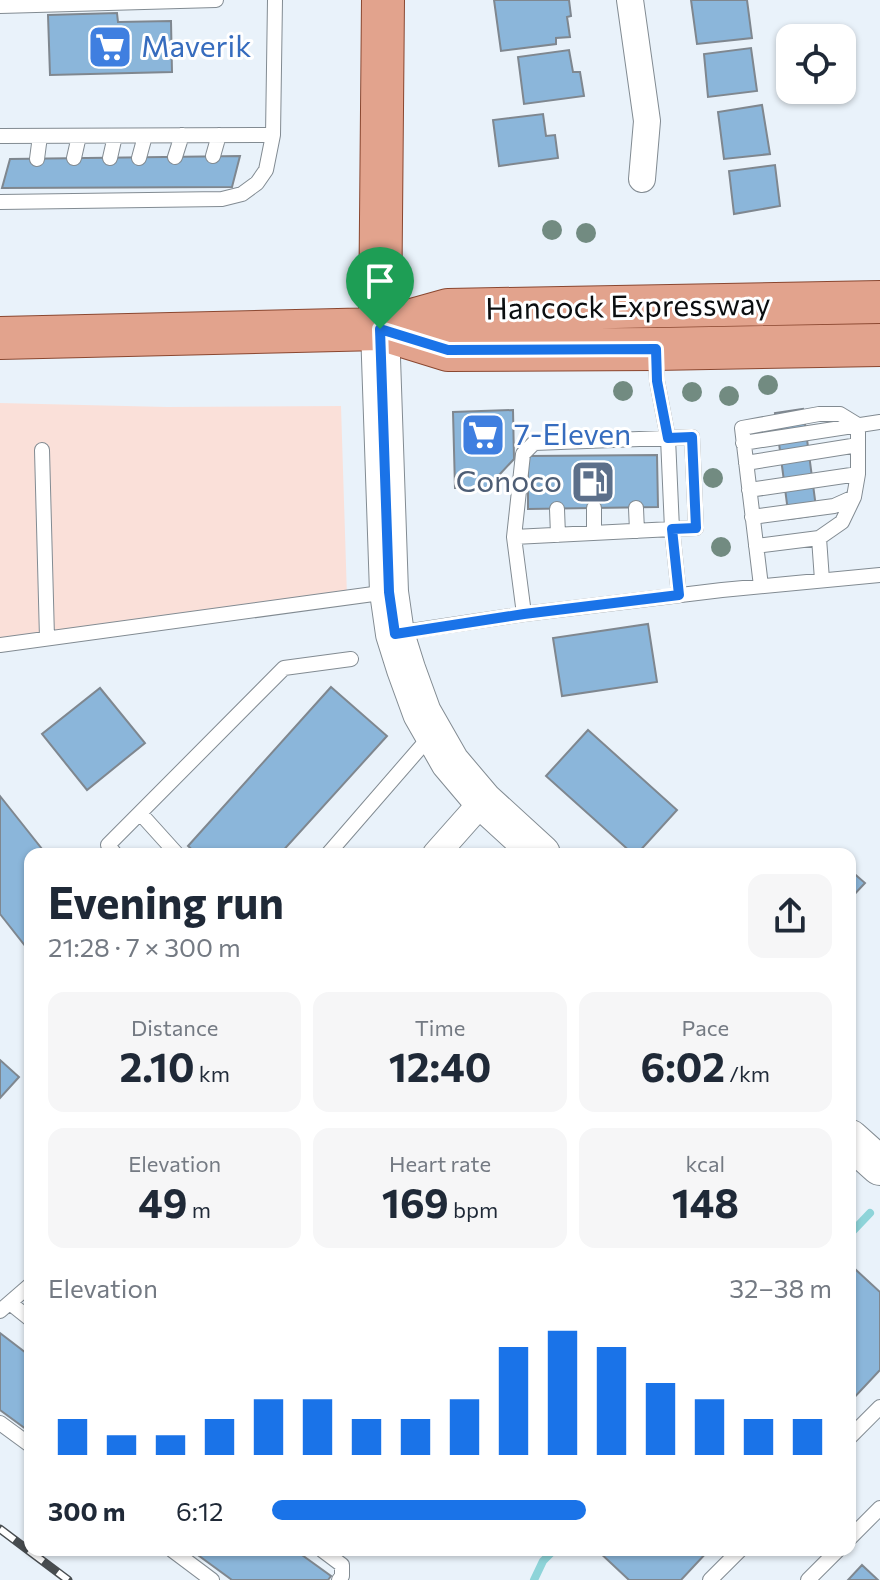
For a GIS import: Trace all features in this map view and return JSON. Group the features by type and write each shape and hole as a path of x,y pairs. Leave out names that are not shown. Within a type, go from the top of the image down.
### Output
{"main road":[{"path":"383,0 380,329 389,592 395,634 422,713 450,762 483,801 534,848"},
{"name":"Hancock Expressway","path":"0,338 380,329 448,310 880,302"},
{"name":"Hancock Expressway","path":"380,329 448,350 880,345"},
{"path":"856,1144 880,1166"}],"street":[{"path":"630,0 647,121 642,179"},
{"path":"441,848 483,801"}],"lane":[{"path":"0,6 216,0"},
{"path":"0,202 30,195 65,194 200,193 222,199 242,194 257,183 266,170 273,135 275,0"},
{"path":"175,157 182,135"},
{"path":"213,156 219,135"},
{"path":"0,136 273,135"},
{"path":"37,159 40,136"},
{"path":"74,158 79,136"},
{"path":"110,158 115,136"},
{"path":"139,158 145,136"},
{"path":"656,349 657,381 668,438 679,595"},
{"path":"761,586 742,428 819,414 840,414 858,425 880,422"},
{"path":"756,546 819,538 842,522 854,497 858,474 858,425"},
{"path":"514,537 696,528 692,437 634,439 593,448 554,449 534,443 523,454 514,537 524,614"},
{"path":"634,439 634,455"},
{"path":"746,463 858,445"},
{"path":"42,450 47,638"},
{"path":"749,490 858,474"},
{"path":"752,517 834,506 854,497"},
{"path":"594,508 594,533"},
{"path":"636,508 637,531"},
{"path":"557,509 558,535"},
{"path":"819,538 822,580"},
{"path":"395,634 679,595 880,575"},
{"path":"0,645 389,592"},
{"path":"110,848 108,845 284,668 351,659"},
{"path":"333,848 434,733"},
{"path":"140,813 172,848"},
{"path":"24,1290 5,1307 24,1316"},
{"path":"856,1431 880,1407"},
{"path":"0,1423 24,1441"},
{"path":"856,1532 880,1508"},
{"path":"180,1556 212,1580"},
{"path":"330,1556 342,1565 339,1580"},
{"path":"710,1580 734,1556"},
{"path":"808,1580 832,1556"}],"shaded area":[{"path":"0,403 167,407 341,406 347,597 0,645"}],"building":[{"path":"494,0 569,0 571,16 567,17 570,37 556,38 556,44 501,51"},
{"path":"691,0 747,0 752,38 697,44"},
{"name":"Maverik","path":"117,13 118,22 171,21 172,72 50,75 48,15"},
{"path":"751,48 757,91 708,97 704,54"},
{"path":"569,50 573,72 580,72 584,96 524,104 518,57"},
{"path":"762,105 770,154 724,159 718,112"},
{"path":"543,114 546,136 555,135 558,158 499,166 493,120"},
{"path":"240,156 232,187 2,188 10,159"},
{"path":"775,165 780,206 734,214 729,171"},
{"path":"803,409 817,515 789,519 775,413"},
{"name":"7-Eleven","path":"513,410 514,459 487,488 455,488 453,412"},
{"name":"Conoco","path":"657,455 658,507 528,509 528,456"},
{"path":"648,624 657,682 562,696 553,638"},
{"path":"331,687 387,736 285,848 188,846"},
{"path":"100,688 145,743 87,790 42,734"},
{"path":"588,730 677,810 642,848 626,848 546,776"},
{"path":"0,796 41,848 24,848 24,944 0,914"},
{"path":"856,875 865,883 856,893"},
{"path":"0,1060 19,1077 0,1098"},
{"path":"856,1270 880,1292 880,1370 856,1396"},
{"path":"0,1333 24,1351 24,1428 0,1410"},
{"path":"199,1556 303,1556 331,1576 328,1580 232,1580"},
{"path":"603,1556 703,1556 681,1580 629,1580"},
{"path":"862,1565 878,1580 848,1580"}],"waterway":[{"path":"856,1228 870,1213"},
{"path":"534,1580 548,1556"}],"railway":[{"path":"0,1529 24,1547"},
{"path":"36,1556 68,1580"}],"place":[{"name":"Maverik","path":"110,47"},
{"name":"7-Eleven","path":"483,435"},
{"name":"Conoco","path":"593,482"}],"route":[{"path":"380,329 448,350 656,349 657,381 668,438 692,437 696,528 672,529 679,595 395,634 389,592 380,329"}]}
